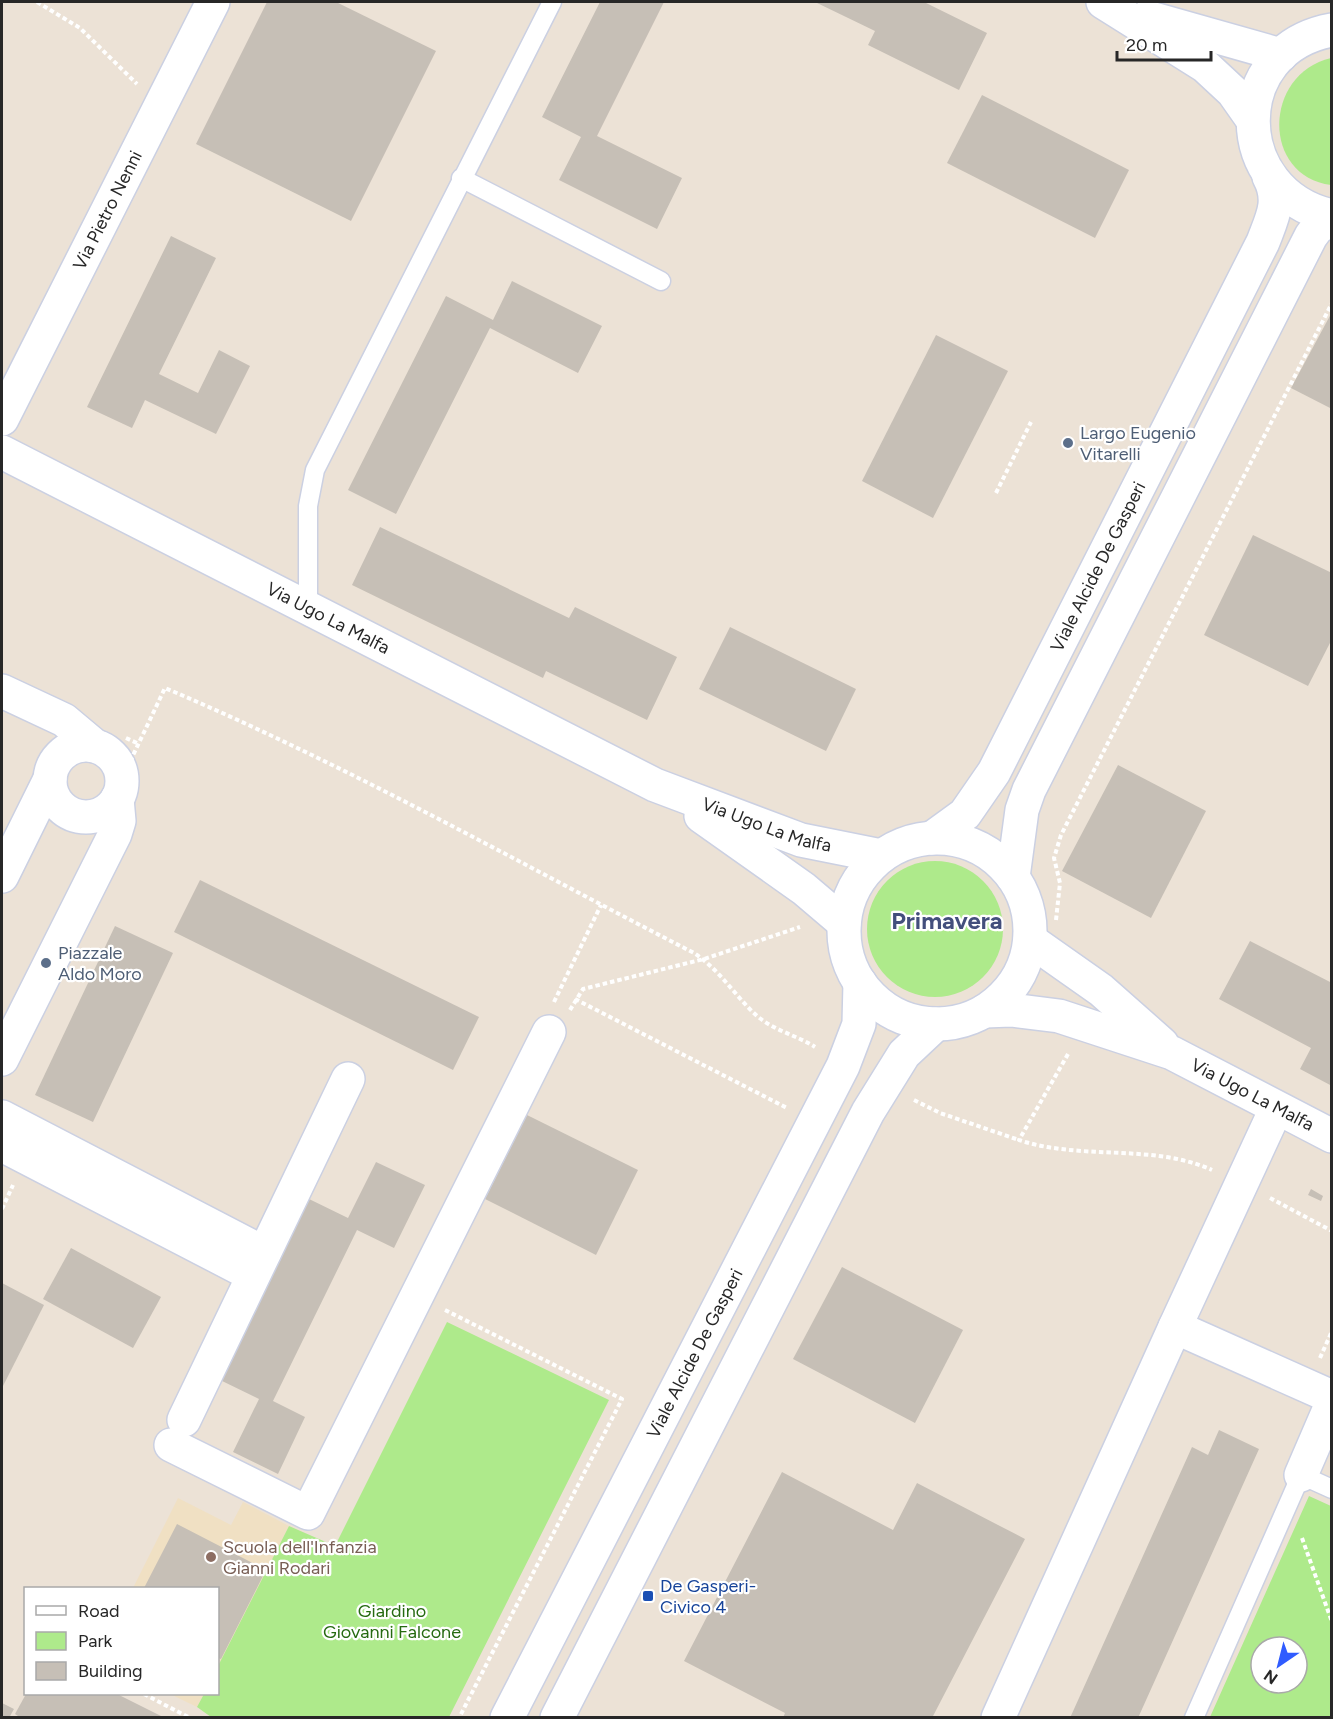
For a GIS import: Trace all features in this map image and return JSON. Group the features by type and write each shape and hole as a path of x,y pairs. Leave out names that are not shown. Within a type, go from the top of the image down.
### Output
{"street":[{"name":"Via Pietro Nenni","path":"2,420 213,2"},
{"path":"1108,4 1281,55"},
{"path":"1108,4 1205,66 1233,92 1252,119"},
{"path":"1332,30 1308,37 1281,55 1266,73 1256,95 1252,119 1258,155 1269,177 1282,192 1299,204 1332,217"},
{"name":"Viale Alcide De Gasperi","path":"932,838 965,814 994,772 1263,242 1276,202 1276,190 1269,177"},
{"path":"1013,877 1022,810 1033,783 1311,236 1317,228 1332,217"},
{"name":"Via Ugo La Malfa","path":"2,452 655,785 801,840 881,856"},
{"path":"2,691 33,708 64,720 95,746 113,757 120,788 120,821 115,834 2,1059"},
{"path":"33,708 52,735 55,800 70,814 91,817 102,814 120,788"},
{"path":"2,876 53,769 74,746 95,746"},
{"name":"Via Ugo La Malfa","path":"655,785 763,859 840,919"},
{"path":"932,838 955,839 978,847 997,860 1013,877 1027,907 1043,933 1020,973 999,1001 985,1011 961,1021 936,1024 906,1019 880,1005 860,983 846,954 840,919 855,885 871,864 896,846 932,838"},
{"name":"Via Ugo La Malfa","path":"1043,933 1101,990 1172,1053"},
{"name":"Viale Alcide De Gasperi","path":"507,1718 843,1066 859,1024 860,983"},
{"name":"Via Ugo La Malfa","path":"985,1011 1034,1012 1084,1023 1172,1053 1276,1109 1332,1136"},
{"path":"557,1718 883,1083 904,1054 936,1024"},
{"path":"348,1079 177,1433 308,1513 549,1032"},
{"path":"998,1718 1174,1327 1276,1109"},
{"path":"2,1117 259,1264"},
{"path":"2,1145 259,1264"},
{"path":"1174,1327 1332,1397"},
{"path":"1296,1489 1332,1403"}],"lane":[{"path":"308,610 309,506 315,470 552,2"},
{"path":"461,178 661,280"},
{"path":"1194,1718 1296,1489 1332,1489"}],"path":[{"path":"36,2 80,28 160,108"},
{"path":"1043,933 1059,883 1054,858 1061,835 1332,303"},
{"path":"996,493 1031,422"},
{"path":"120,788 165,688 236,718 704,959 757,1015 774,1028 811,1044 843,1066"},
{"path":"601,905 549,1012 545,1025 549,1032 564,1021 583,989 704,959 840,919"},
{"path":"575,999 814,1122"},
{"path":"1019,1140 1084,1023"},
{"path":"883,1083 940,1113 1019,1140 1062,1151 1188,1159 1242,1183 1332,1231"},
{"path":"417,1297 622,1399 459,1718"},
{"path":"1296,1489 1332,1622"},
{"path":"146,1695 190,1718"}],"shaded area":[{"name":"Scuola dell'Infanzia Gianni Rodari","path":"178,1498 231,1525 243,1502 289,1526 219,1664 219,1587 134,1587"},
{"path":"172,1695 203,1695 197,1707"}],"green space":[{"path":"1332,58 1331,185 1308,178 1292,164 1282,145 1279,124 1283,103 1292,83 1309,68"},
{"path":"935,861 961,866 983,881 998,903 1003,929 998,955 983,977 961,992 935,997 909,992 887,977 872,955 867,929 872,903 887,881 909,866"},
{"name":"Giardino Giovanni Falcone","path":"447,1322 609,1400 449,1717 211,1717 197,1707 203,1695 219,1695 219,1664 289,1526 335,1546"},
{"path":"1309,1496 1331,1506 1331,1717 1210,1717"}],"building":[{"path":"267,2 336,2 436,51 351,221 196,144"},
{"path":"600,2 664,2 597,136 682,178 657,229 559,180 581,137 542,117"},
{"path":"815,2 924,2 987,33 959,90 868,45 875,31"},
{"path":"982,95 1129,170 1095,238 947,163"},
{"path":"171,236 216,258 159,374 198,393 219,350 250,366 216,434 145,400 132,428 87,407"},
{"path":"512,281 602,326 578,373 490,328 396,514 348,490 446,296 493,320"},
{"path":"1332,312 1332,409 1291,388"},
{"path":"936,335 1008,371 933,518 862,481"},
{"path":"380,527 569,618 575,607 677,657 647,720 546,671 543,678 352,585"},
{"path":"1253,535 1332,573 1332,639 1308,686 1204,635"},
{"path":"730,627 856,689 826,751 699,689"},
{"path":"1118,765 1206,811 1151,918 1062,871"},
{"path":"200,880 479,1017 453,1070 174,932"},
{"path":"115,926 173,953 93,1122 35,1095"},
{"path":"1250,941 1332,983 1332,1086 1300,1069 1311,1048 1219,999"},
{"path":"527,1115 638,1170 596,1255 485,1199"},
{"path":"376,1162 425,1185 394,1248 357,1230 273,1401 305,1417 278,1474 233,1452 259,1399 218,1379 307,1198 348,1218"},
{"path":"1311,1189 1323,1196 1321,1201 1308,1195"},
{"path":"71,1248 161,1297 133,1348 43,1299"},
{"path":"842,1267 963,1330 915,1423 793,1359"},
{"path":"2,1283 44,1305 2,1388"},
{"path":"1219,1430 1259,1449 1138,1718 1070,1718 1192,1447 1208,1455"},
{"path":"782,1472 893,1530 917,1483 1025,1539 932,1718 783,1718 785,1713 684,1661"},
{"path":"177,1524 266,1570 221,1659 219,1658 219,1587 145,1587"},
{"path":"25,1695 119,1695 165,1718 21,1718 15,1714"},
{"path":"2,1703 14,1709 9,1718 2,1718"}],"place":[{"name":"Largo Eugenio Vitarelli","path":"1068,443"},
{"name":"Piazzale Aldo Moro","path":"46,963"},
{"name":"Scuola dell'Infanzia Gianni Rodari","path":"211,1557"},
{"name":"De Gasperi- Civico 4","path":"648,1596"}],"district":[{"name":"Primavera","path":"947,920"}]}
